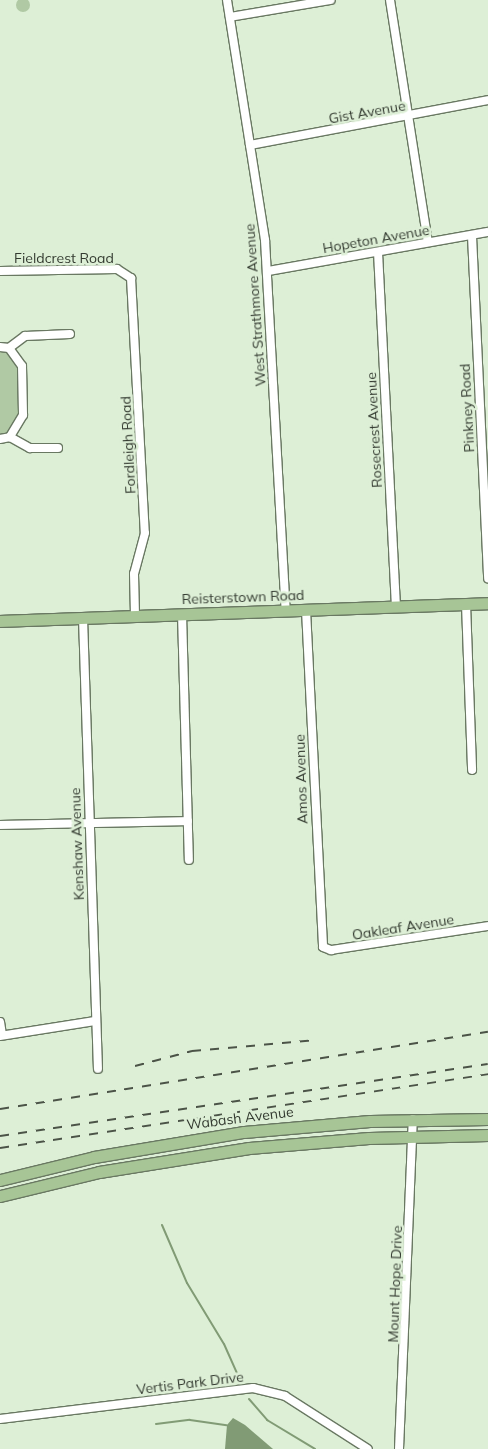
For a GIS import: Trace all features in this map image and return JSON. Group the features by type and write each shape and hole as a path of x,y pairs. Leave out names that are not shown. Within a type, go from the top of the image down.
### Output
{"main road":[{"name":"Reisterstown Road","path":"0,621 488,603"},
{"name":"Wabash Avenue","path":"0,1180 94,1156 197,1138 413,1119 488,1119"},
{"path":"0,1196 184,1157 412,1136 488,1135"}],"street":[{"name":"West Strathmore Avenue","path":"227,0 268,271 286,610"},
{"path":"230,17 331,0"},
{"path":"390,0 428,242"},
{"name":"Gist Avenue","path":"250,145 409,117 488,100"},
{"name":"Hopeton Avenue","path":"268,271 488,232"},
{"name":"Pinkney Road","path":"472,236 488,579"},
{"name":"Rosecrest Avenue","path":"378,252 396,606"},
{"name":"Fieldcrest Road","path":"0,271 117,269 127,274"},
{"name":"Fordleigh Road","path":"127,274 132,283 145,533 134,574 135,616"},
{"path":"0,347 9,348 25,336 70,334"},
{"path":"9,348 22,366 23,415 10,437"},
{"path":"0,439 10,437 26,447 58,448"},
{"path":"466,604 472,770"},
{"name":"Amos Avenue","path":"306,610 323,947"},
{"path":"182,614 189,860"},
{"name":"Kenshaw Avenue","path":"83,618 98,1069"},
{"path":"0,825 188,821"},
{"name":"Oakleaf Avenue","path":"323,947 331,950 488,926"},
{"path":"0,1022 1,1036 95,1021"},
{"name":"Mount Hope Drive","path":"399,1449 413,1119"},
{"name":"Vertis Park Drive","path":"0,1420 253,1388 284,1396 368,1449"}],"shaded area":[{"path":"23,-2 28,0 30,5 28,10 23,12 18,10 16,5 18,0"},
{"path":"0,350 9,352 19,367 19,424 0,437"},
{"path":"233,1418 245,1425 273,1449 225,1449 227,1425"}],"waterway":[{"path":"162,1225 187,1283 224,1344 240,1380"},
{"path":"249,1399 267,1420 315,1449"},
{"path":"156,1424 190,1420 227,1425"}],"railway":[{"path":"0,1109 488,1032"},
{"path":"135,1066 192,1051 317,1040"},
{"path":"0,1136 488,1064"},
{"path":"0,1148 488,1074"}]}
